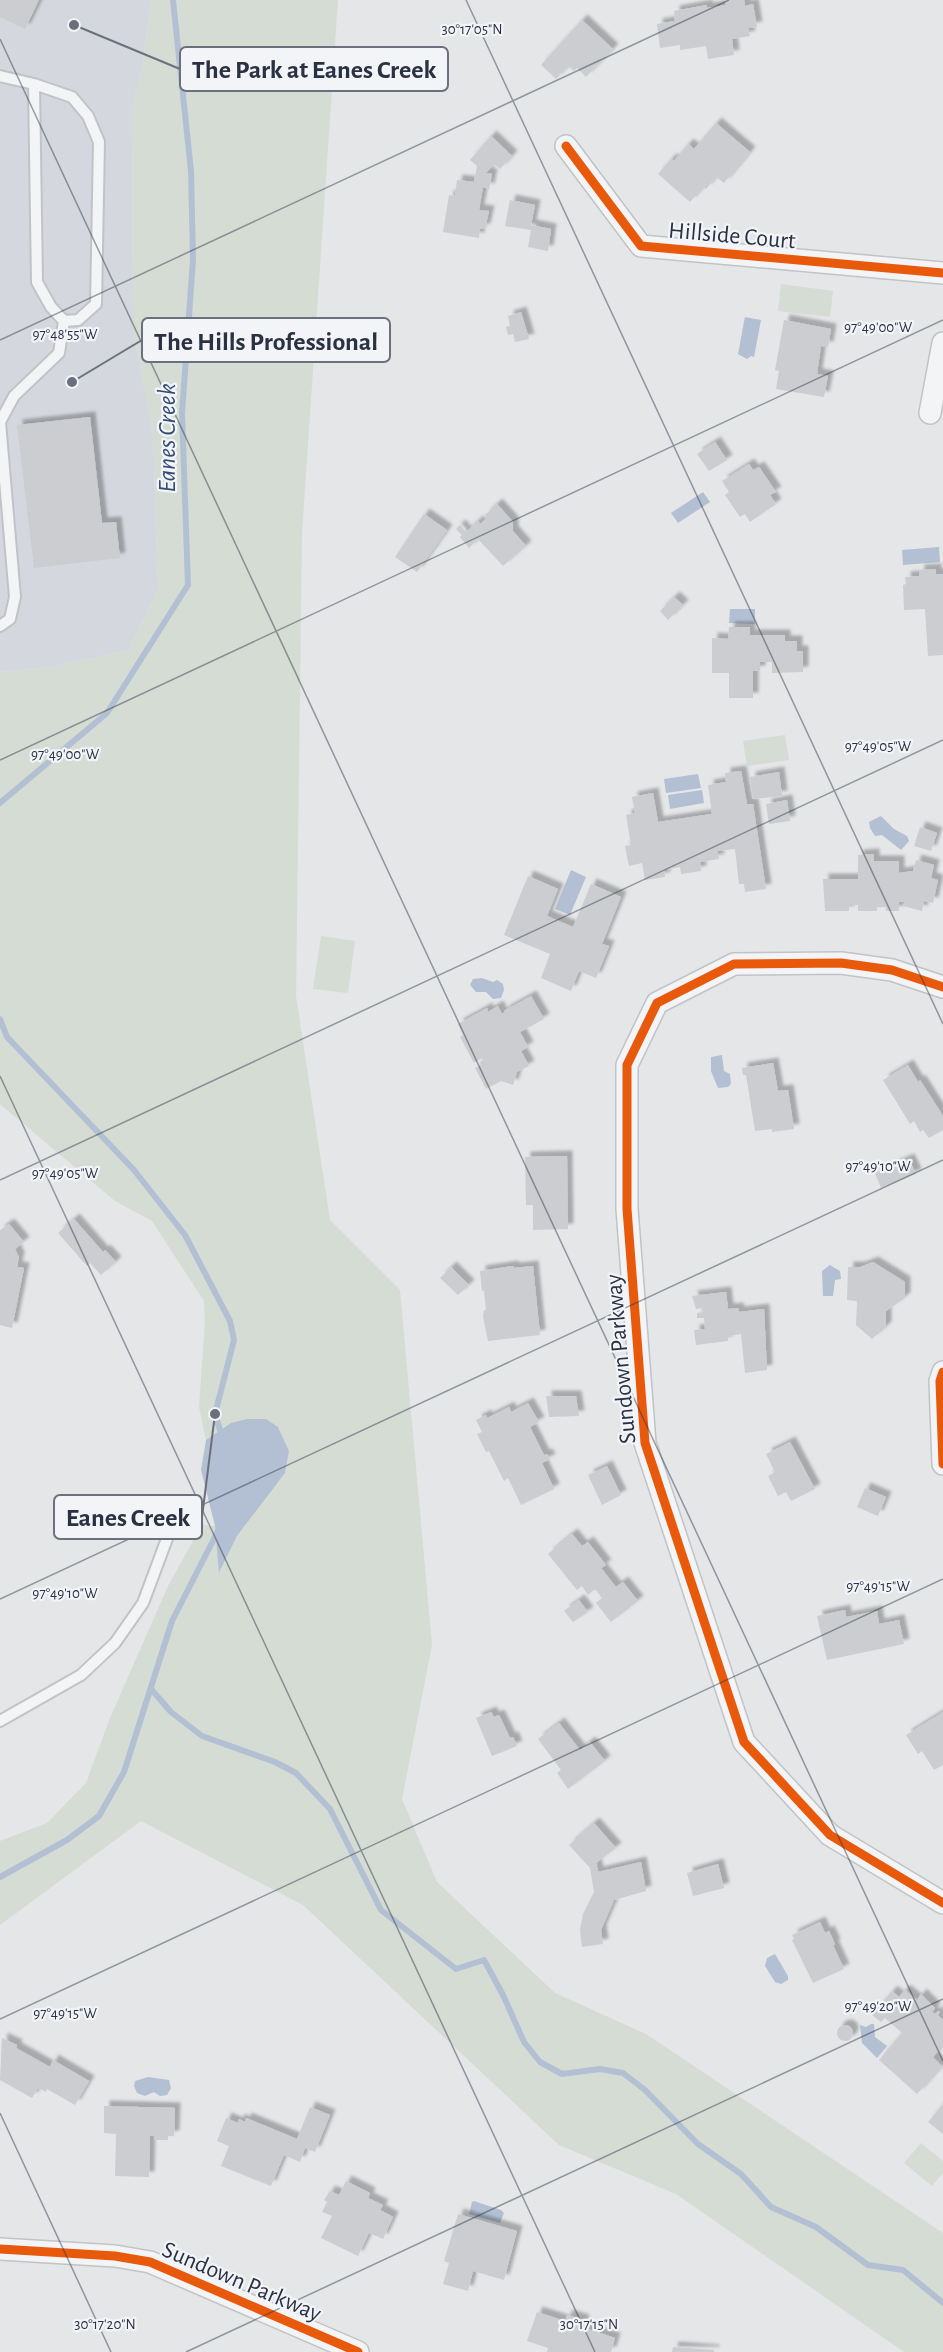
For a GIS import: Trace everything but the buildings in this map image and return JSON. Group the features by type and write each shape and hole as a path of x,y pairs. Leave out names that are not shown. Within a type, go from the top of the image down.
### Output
{"street":[{"name":"Hillside Court","path":"566,146 641,246 943,273"},
{"path":"930,413 943,343"},
{"name":"Sundown Parkway","path":"943,987 892,970 841,963 734,964 657,1003 627,1065 627,1209 645,1443 744,1742 830,1835 943,1903"},
{"path":"943,1372 940,1381 943,1464"},
{"name":"Sundown Parkway","path":"0,2249 115,2256 150,2262 358,2352"}],"lane":[{"path":"0,76 34,84 72,97 88,116 99,142 96,304 78,320 64,321"},
{"path":"34,84 37,282 51,307 64,321"},
{"path":"0,626 10,619 15,597 0,422 14,396 59,353 64,321"},
{"path":"0,1721 81,1675 115,1643 143,1603 168,1536"}],"shaded area":[{"path":"0,0 151,0 143,64 132,108 133,329 153,435 158,589 129,650 52,667 0,672"},
{"path":"151,0 338,0 302,533 296,996 330,1220 400,1290 432,1645 402,1799 437,1882 555,1993 646,2034 943,2233 943,2352 904,2352 676,2194 559,2145 303,1905 141,1821 0,1925 0,1841 47,1823 86,1783 110,1718 168,1586 202,1525 215,1526 220,1572 237,1536 285,1473 289,1451 278,1427 231,1423 206,1440 199,1407 205,1321 204,1301 152,1221 115,1201 0,1104 0,672 52,667 129,650 158,589 153,435 133,329 132,108 143,64"},
{"path":"781,284 833,291 830,317 778,311"},
{"path":"785,735 789,760 747,766 743,741"},
{"path":"321,936 355,941 348,993 313,989"},
{"path":"921,2143 943,2161 943,2173 932,2186 904,2163"}],"water":[{"path":"745,317 761,320 754,357 747,359 738,354"},
{"path":"703,492 710,502 678,523 671,513"},
{"path":"939,547 940,562 903,565 902,550"},
{"path":"730,609 755,609 755,624 729,623"},
{"path":"698,774 701,788 666,793 664,779"},
{"path":"702,790 704,803 670,809 668,795"},
{"path":"881,816 894,829 907,836 909,841 901,850 882,835 875,836 870,828 869,822"},
{"path":"571,870 586,877 570,915 555,909"},
{"path":"482,978 493,982 497,980 503,984 504,990 501,998 493,999 486,992 476,992 470,985 473,979"},
{"path":"722,1055 724,1071 730,1074 731,1084 728,1087 718,1088 711,1071 711,1057"},
{"path":"830,1265 840,1271 841,1279 835,1280 833,1296 823,1296 822,1271"},
{"path":"247,1419 266,1419 278,1427 289,1451 285,1473 237,1536 219,1573 215,1526 201,1470 206,1440 231,1423"},
{"path":"775,1954 788,1976 788,1980 781,1984 775,1982 765,1966 767,1958"},
{"path":"874,2024 875,2037 887,2046 877,2058 862,2043 860,2025 866,2027"},
{"path":"148,2077 169,2080 171,2088 167,2095 160,2096 154,2092 145,2096 137,2093 134,2086 135,2081"},
{"path":"474,2201 501,2210 504,2213 500,2223 469,2214"}],"waterway":[{"name":"Eanes Creek","path":"0,803 107,713 188,585 182,413 193,260 191,171 173,0"},
{"name":"Eanes Creek","path":"0,1019 7,1037 134,1170 185,1235 230,1321 234,1340 215,1414 222,1436"},
{"name":"Eanes Creek","path":"0,1877 67,1840 99,1816 124,1772 172,1621 219,1529"},
{"path":"151,1689 171,1712 202,1736 275,1762 296,1773 330,1809 381,1910 456,1969 484,1960 524,2042 540,2062 562,2074 600,2069 623,2073 645,2090 698,2144 741,2174 771,2207 816,2227 868,2265 903,2270 943,2303"}],"cycle path":[{"path":"566,146 641,246 943,273"},
{"path":"943,987 892,970 841,963 734,964 657,1003 627,1065 627,1209 645,1443 744,1742 830,1835 943,1903"},
{"path":"943,1372 940,1381 943,1464"},
{"path":"0,2249 115,2256 150,2262 358,2352"}],"place":[{"name":"The Park at Eanes Creek","path":"74,25"},
{"name":"The Hills Professional","path":"72,382"},
{"name":"Eanes Creek","path":"215,1414"}]}
